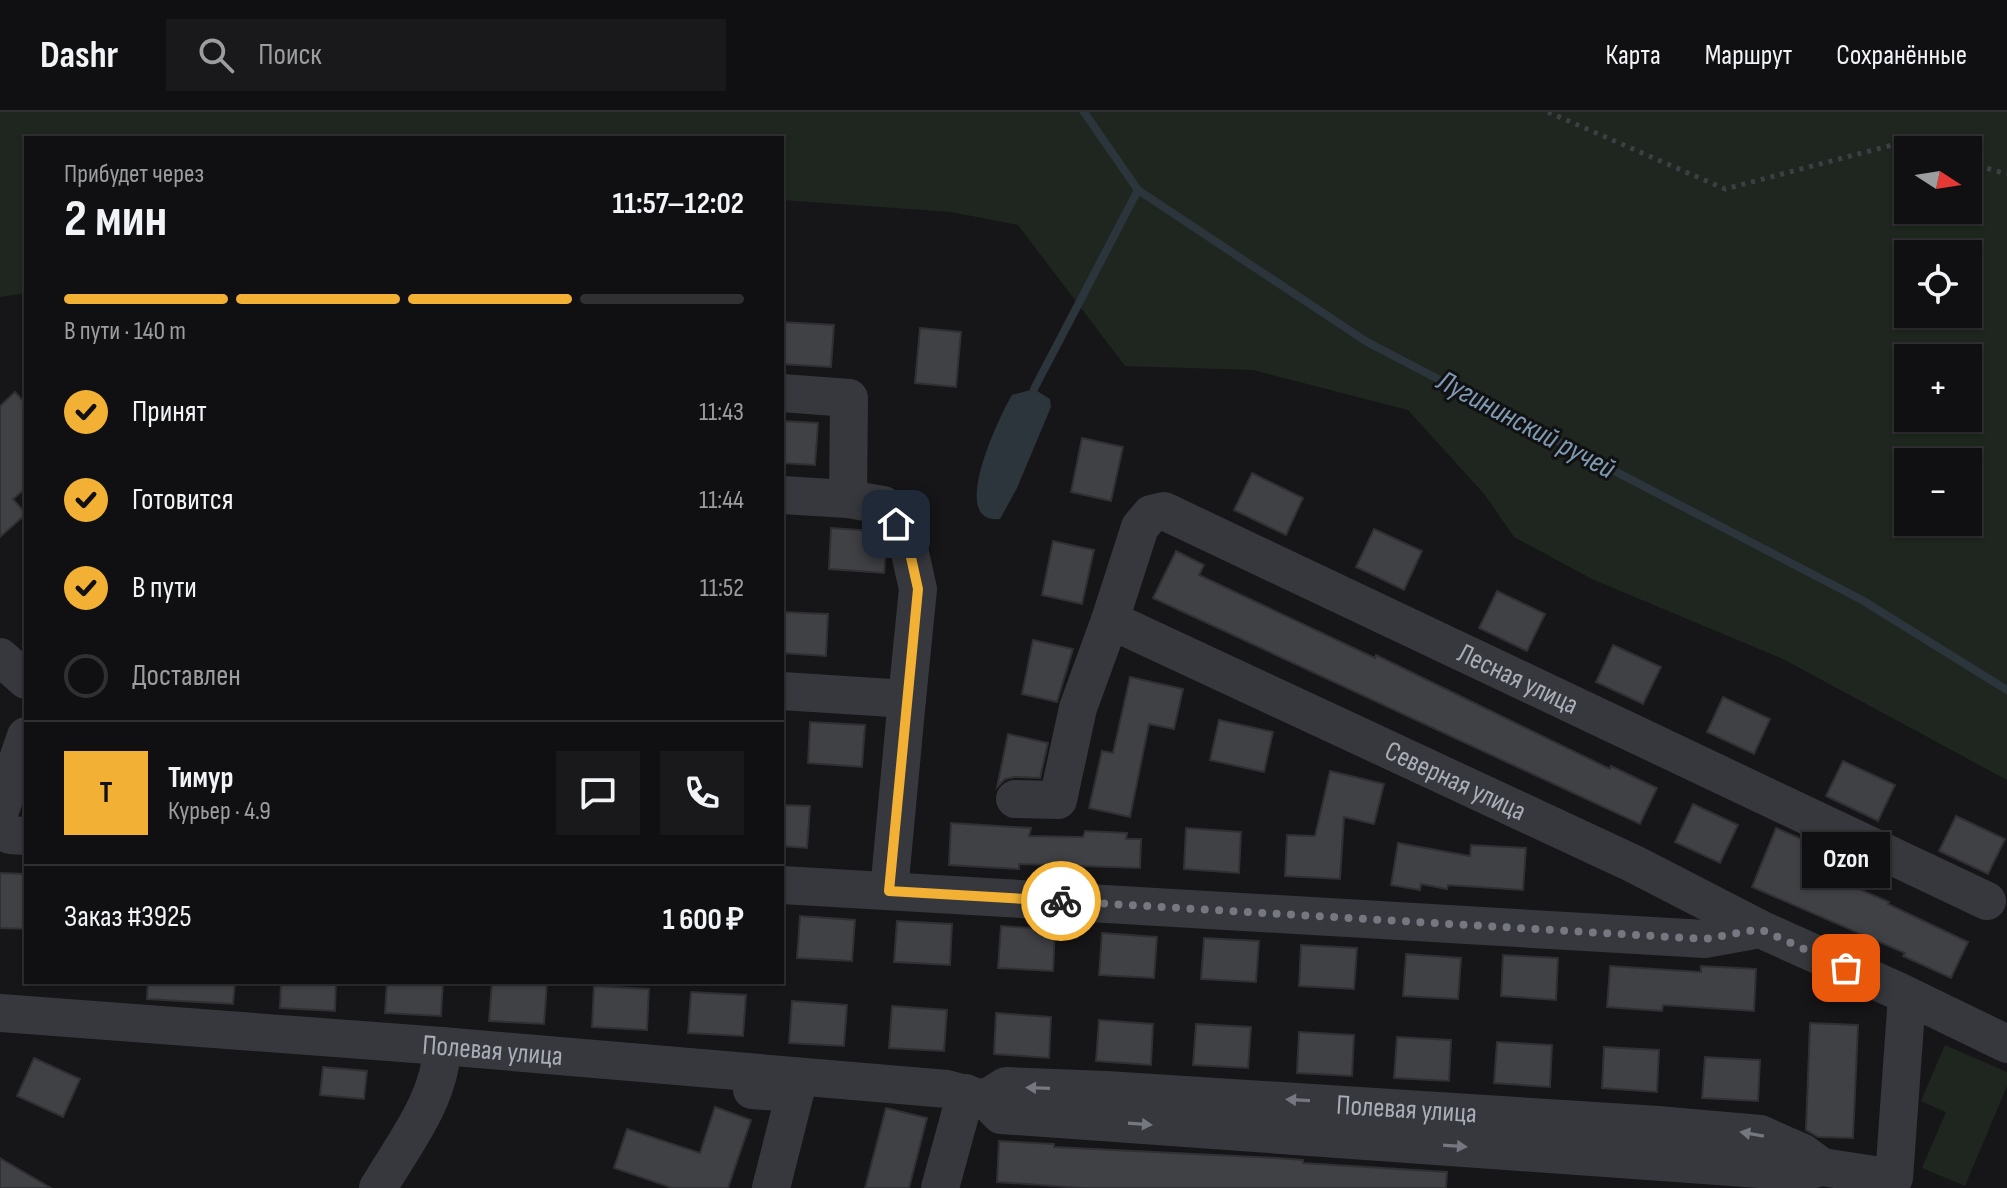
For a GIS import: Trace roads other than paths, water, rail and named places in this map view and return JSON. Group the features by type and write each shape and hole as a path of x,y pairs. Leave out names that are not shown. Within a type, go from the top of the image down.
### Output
{"street":[{"path":"784,393 849,398 848,499"},
{"path":"784,495 848,499 883,505 908,544 918,589 889,891"},
{"name":"Лесная улица","path":"1110,620 1140,527 1151,514 1164,511 1987,901"},
{"path":"1015,799 1058,800 1078,708 1110,620"},
{"name":"Северная улица","path":"1110,620 1634,864 1760,929 2007,1044"},
{"path":"0,657 24,678"},
{"path":"784,691 907,699"},
{"path":"12,827 24,749"},
{"path":"784,885 1705,939 1760,929"},
{"name":"Полевая улица","path":"0,1013 442,1056 947,1089 975,1096 1006,1086 1155,1092 1390,1124 1760,1134 1803,1153 1822,1167 1894,1178 1907,996"},
{"path":"0,1033 374,1058 442,1056 795,1093 771,1188"},
{"path":"378,1188 432,1097 442,1056"},
{"path":"940,1188 975,1096"}],"waterway":[{"name":"Лугининский ручей","path":"1084,112 1138,190 1367,342 1862,600 2007,690"},
{"path":"1034,389 1138,190"}],"place":[{"name":"Ozon","path":"1846,968"}]}
